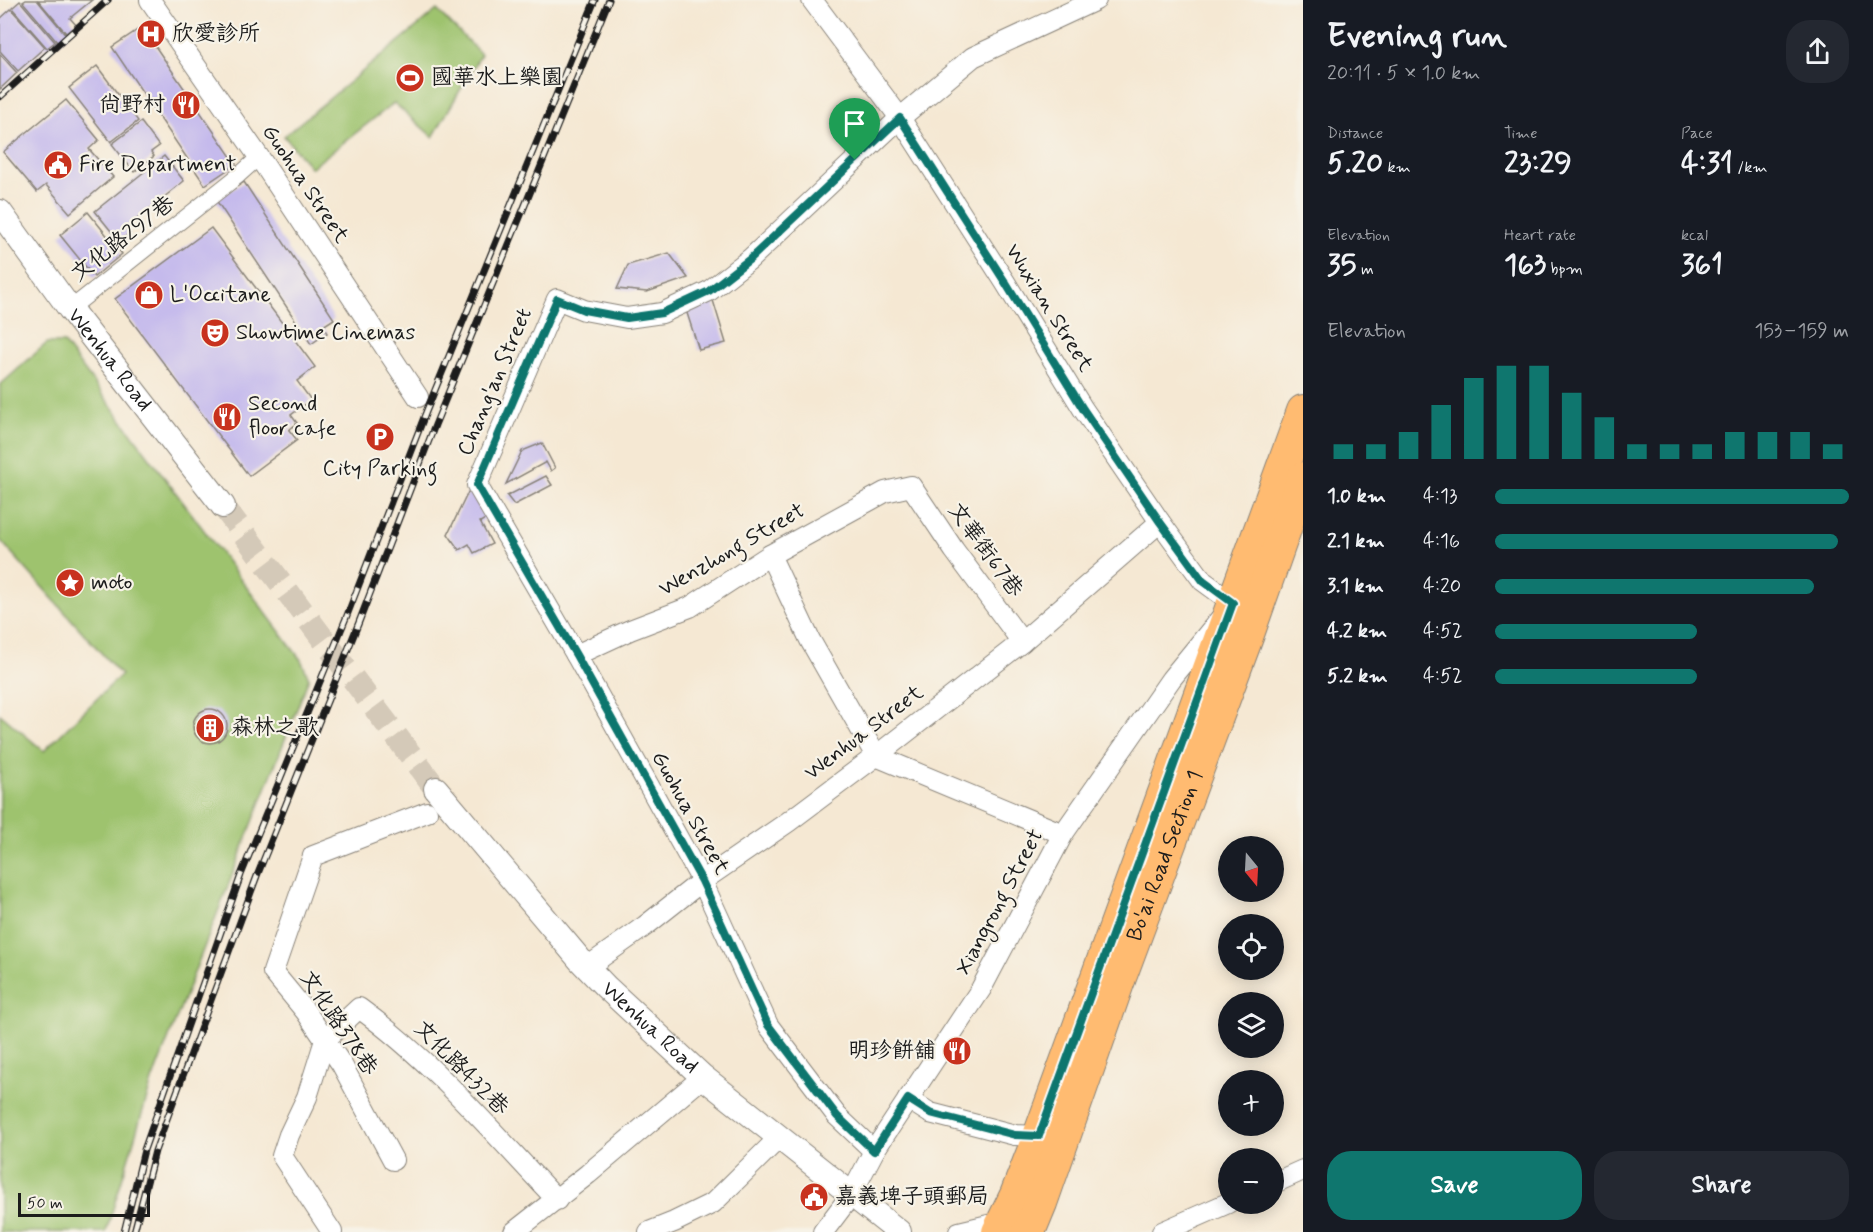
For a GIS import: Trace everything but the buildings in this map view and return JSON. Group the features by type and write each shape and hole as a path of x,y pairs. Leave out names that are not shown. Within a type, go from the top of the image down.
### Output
{"main road":[{"name":"Bo'ai Road Section 1","path":"1021,1228 1016,1195 1303,411"},
{"name":"Bo'ai Road Section 1","path":"1021,1228 1041,1203 1118,982 1247,637 1303,478"}],"street":[{"name":"Guohua Street","path":"150,0 259,157 418,396"},
{"name":"Wuxian Street","path":"812,0 900,118 1083,409 1160,522 1203,581 1233,603"},
{"name":"Chang'an Street","path":"477,485 557,299 584,310 627,318 662,313 709,291 750,259 900,118 973,57 1096,0"},
{"name":"文化路297巷","path":"70,309 259,157"},
{"name":"Wenhua Road","path":"0,212 70,309 223,506"},
{"name":"Guohua Street","path":"477,485 576,655 702,881 768,1025 837,1116 874,1151"},
{"name":"Wenzhong Street","path":"576,655 630,630 690,607 770,555 885,492 911,486"},
{"name":"文華街67巷","path":"911,486 954,550 1022,642"},
{"name":"Wenhua Street","path":"586,968 876,756 1022,642 1160,522"},
{"path":"770,555 810,639 876,756 1064,834"},
{"path":"1233,603 1247,637"},
{"name":"Xiangrong Street","path":"823,1232 851,1195 874,1151 981,989 1064,834 1171,679 1233,603"},
{"name":"Wenhua Road","path":"436,789 586,968 703,1077 899,1232"},
{"name":"文化路378巷","path":"393,1160 342,1065 306,1012 273,972 313,856 428,812"},
{"name":"文化路432巷","path":"325,1040 359,1008 386,1028 447,1084 557,1200"},
{"path":"325,1040 307,1097 282,1156 332,1232"},
{"path":"514,1232 557,1200 703,1077"},
{"path":"908,1099 930,1113 1015,1135 1039,1136"},
{"path":"649,1232 713,1203 780,1137"},
{"path":"1284,1179 1303,1170"},
{"path":"1162,1232 1218,1207"},
{"path":"959,1232 1021,1228"}],"green space":[{"name":"國華水上樂園","path":"437,10 481,54 433,137 394,103 311,168 284,136"},
{"path":"47,343 64,343 301,660 309,678 152,1081 106,1232 0,1232 0,714 44,751 121,675 0,540 0,385"}],"tunnel":[{"path":"223,506 436,789"}],"railway":[{"path":"0,97 108,0"},
{"path":"124,1232 144,1150 241,875 346,618 426,412 595,0"},
{"path":"134,1232 155,1151 257,876 435,425 609,0"}],"place":[{"name":"欣愛診所","path":"151,34"},
{"name":"國華水上樂園","path":"410,78"},
{"name":"尚野村","path":"186,105"},
{"name":"Fire Department","path":"58,165"},
{"name":"L'Occitane","path":"149,295"},
{"name":"Showtime Cinemas","path":"215,333"},
{"name":"Second floor cafe","path":"227,417"},
{"name":"City Parking","path":"380,437"},
{"name":"moto","path":"70,583"},
{"name":"森林之歌","path":"210,728"},
{"name":"明珍餅舖","path":"957,1051"},
{"name":"嘉義埤子頭郵局","path":"814,1197"}],"route":[{"path":"900,118 1083,409 1160,522 1203,581 1233,603 1039,1136 1015,1135 930,1113 908,1099 874,1151 837,1116 768,1025 702,881 576,655 477,485 557,299 584,310 627,318 662,313 709,291 750,259 855,160 900,118"}]}
